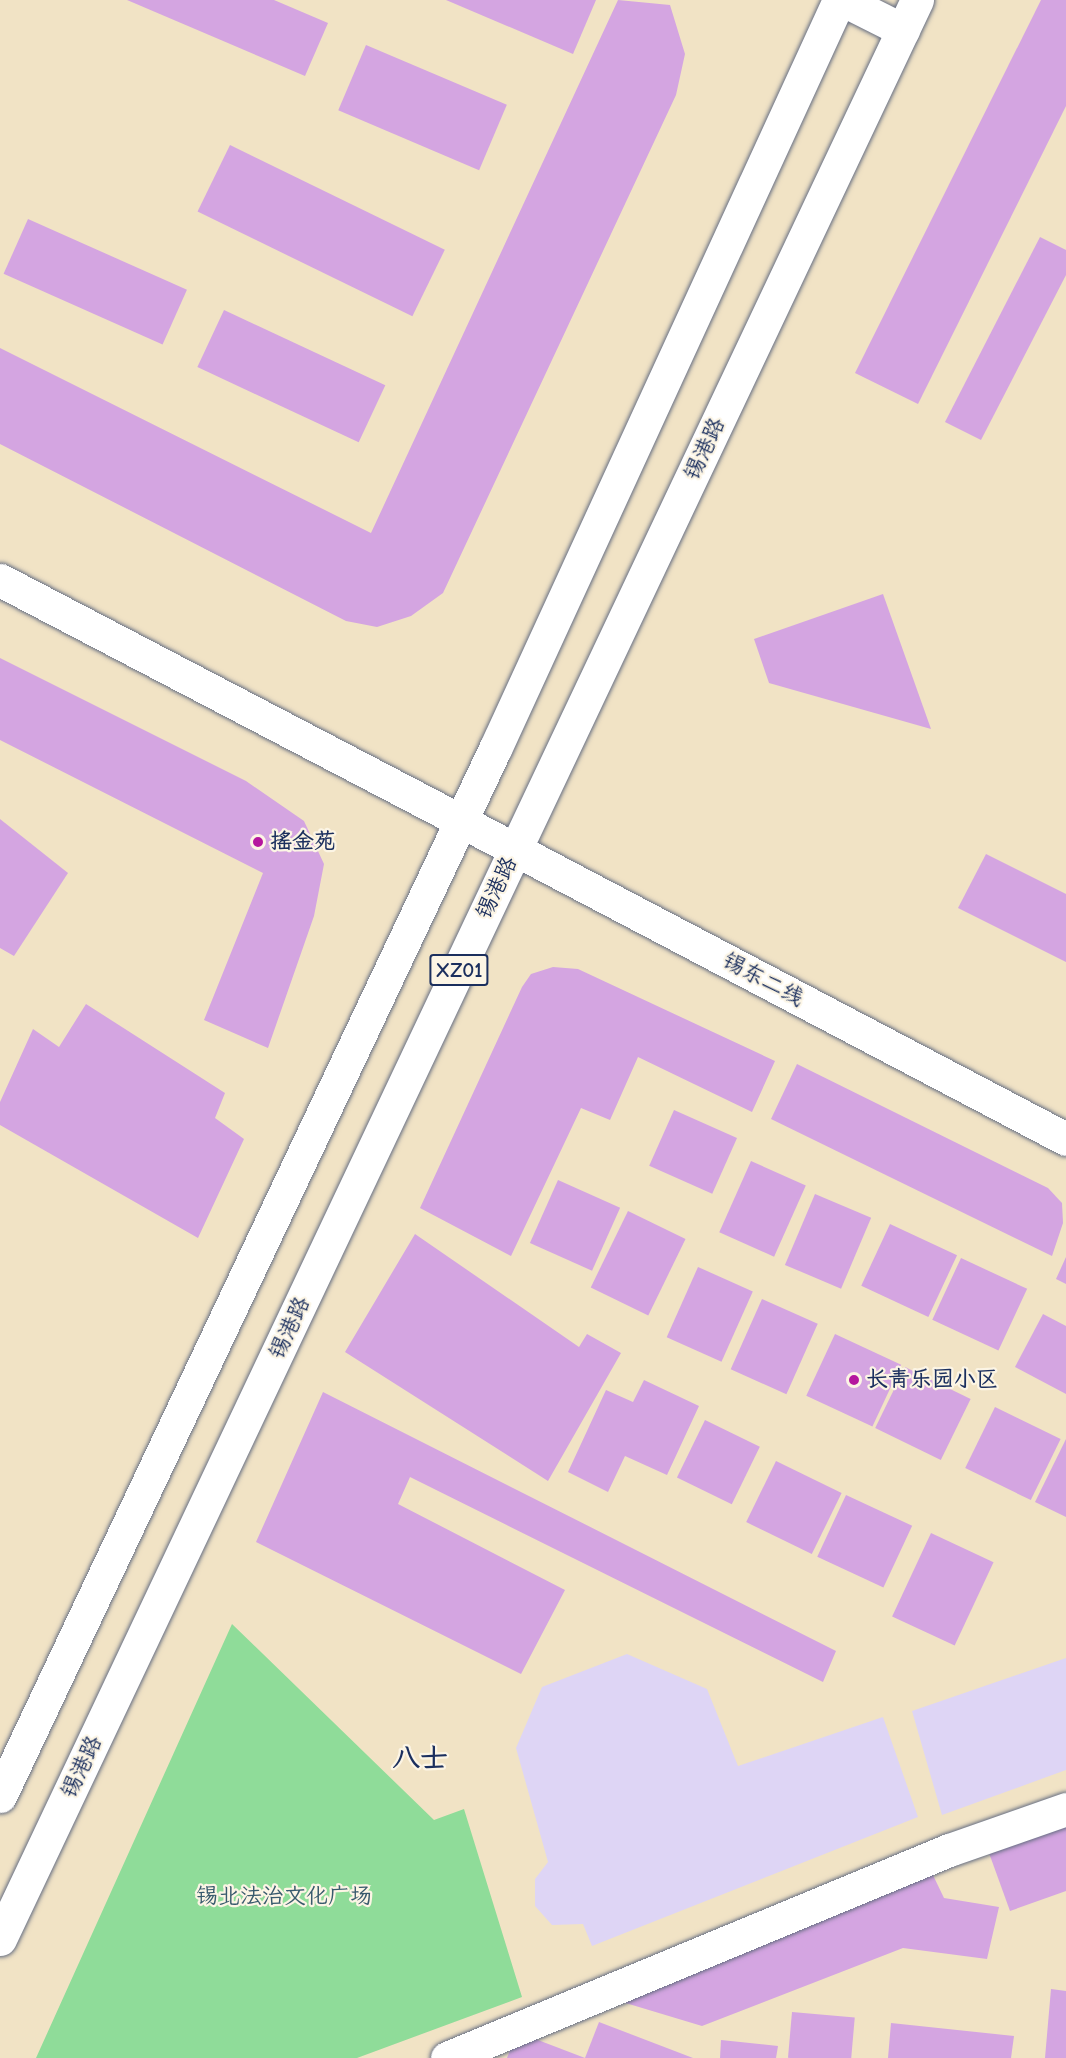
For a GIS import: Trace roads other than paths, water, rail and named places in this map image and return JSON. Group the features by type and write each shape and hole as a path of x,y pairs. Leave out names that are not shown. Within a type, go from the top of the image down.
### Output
{"main road":[{"path":"841,0 903,30"},
{"name":"XZ01","path":"0,1796 461,821 841,0"},
{"name":"锡港路","path":"0,1939 917,0"},
{"name":"锡东二线","path":"0,580 1066,1139"},
{"path":"447,2058 949,1850 1066,1809"}],"place":[{"name":"摇金苑","path":"258,842"},
{"name":"长青乐园小区","path":"854,1380"}],"district":[{"name":"八士","path":"420,1758"}],"park label":[{"name":"锡北法治文化广场","path":"284,1897"}]}
